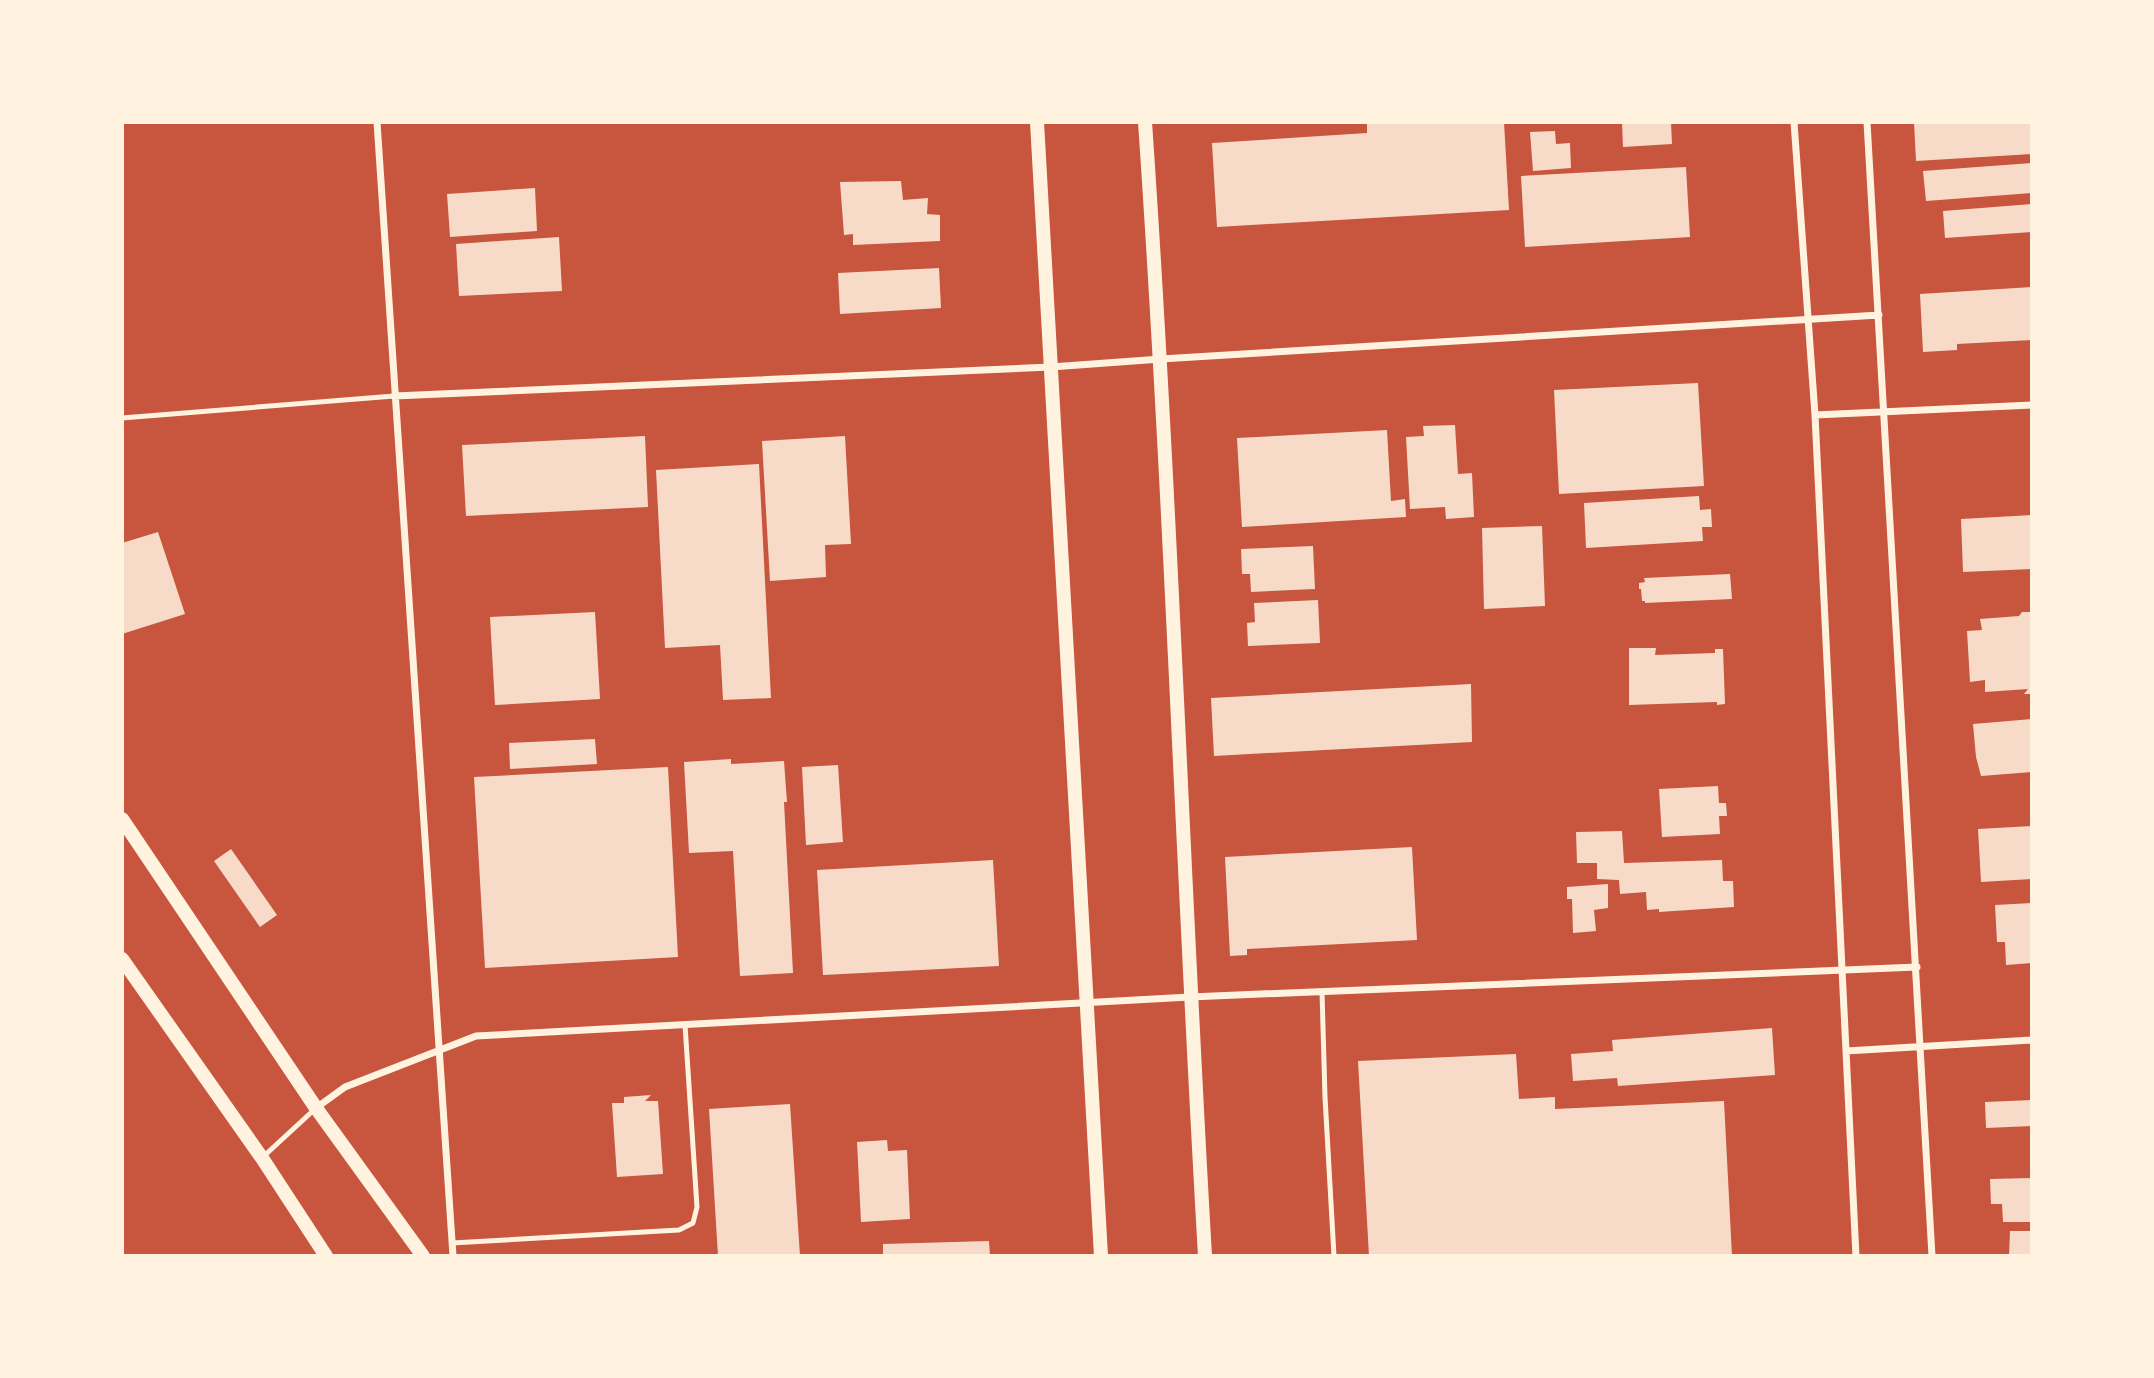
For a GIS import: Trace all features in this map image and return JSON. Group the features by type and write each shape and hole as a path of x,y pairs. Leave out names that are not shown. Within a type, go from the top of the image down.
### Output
{"main road":[{"path":"1037,122 1101,1255"},
{"path":"1145,122 1161,359 1190,998 1205,1255"},
{"path":"122,819 316,1108 423,1255"},
{"path":"122,959 262,1158 326,1255"}],"street":[{"path":"376,122 453,1255"},
{"path":"1794,122 1815,415 1856,1255"},
{"path":"1867,122 1932,1255"},
{"path":"394,396 1051,367 1879,315"},
{"path":"1815,415 2032,405"},
{"path":"316,1108 345,1087 476,1036 1190,998 1917,967"},
{"path":"1846,1051 2032,1040"}],"lane":[{"path":"122,418 394,396"},
{"path":"1322,992 1334,1255"},
{"path":"452,1243 679,1230 693,1223 697,1207 685,1025"},
{"path":"262,1158 316,1108"}],"building":[{"path":"1367,122 1504,122 1509,210 1217,227 1212,143 1367,133"},
{"path":"1622,122 1671,122 1672,144 1623,147"},
{"path":"1914,122 2032,122 2032,154 1916,161"},
{"path":"1555,131 1556,144 1570,143 1571,168 1533,171 1530,132"},
{"path":"2032,163 2032,193 1926,201 1923,171"},
{"path":"1686,167 1690,237 1525,247 1521,176"},
{"path":"901,181 903,200 928,198 927,214 940,215 940,241 853,245 853,234 844,235 840,182"},
{"path":"535,188 537,231 450,237 447,194"},
{"path":"2032,204 2032,232 1945,238 1943,211"},
{"path":"559,237 562,291 459,296 456,244"},
{"path":"939,268 941,308 840,314 838,273"},
{"path":"2032,287 2032,340 1957,344 1957,350 1923,352 1920,294"},
{"path":"1698,383 1704,486 1559,494 1554,390"},
{"path":"1455,425 1458,474 1472,473 1474,517 1446,519 1445,507 1410,509 1406,437 1424,436 1423,426"},
{"path":"1387,430 1391,501 1405,499 1406,517 1242,527 1237,438"},
{"path":"645,436 648,507 466,516 462,445"},
{"path":"845,436 851,544 825,545 826,577 770,581 762,441"},
{"path":"759,464 771,698 723,700 720,645 665,648 656,470"},
{"path":"1699,496 1700,510 1711,509 1712,527 1702,527 1703,541 1586,548 1584,503"},
{"path":"2032,515 2032,569 1963,572 1961,519"},
{"path":"1542,526 1545,606 1484,609 1482,528"},
{"path":"158,532 185,614 122,634 122,543"},
{"path":"1313,546 1315,589 1251,592 1250,574 1242,574 1241,549"},
{"path":"1730,574 1732,599 1645,603 1639,589 1639,583 1645,582 1644,578"},
{"path":"1318,600 1320,643 1248,646 1247,623 1255,622 1254,603"},
{"path":"595,612 600,699 495,705 490,617"},
{"path":"2022,612 2032,612 2032,694 2024,694 2028,689 1985,692 1985,680 1970,682 1967,631 1982,630 1980,619 2019,616"},
{"path":"1629,648 1656,648 1655,655 1715,653 1715,649 1723,649 1725,704 1629,705"},
{"path":"1471,684 1472,742 1214,756 1211,698"},
{"path":"2032,719 2032,772 1981,776 1973,724"},
{"path":"595,739 597,764 510,769 509,743"},
{"path":"731,759 731,764 784,761 793,973 740,976 733,851 689,853 684,762"},
{"path":"838,765 843,842 806,845 802,767"},
{"path":"668,767 678,957 485,968 474,777"},
{"path":"1718,786 1719,803 1726,803 1727,816 1719,816 1720,834 1662,837 1659,789"},
{"path":"2032,826 2032,879 1981,882 1978,829"},
{"path":"1622,831 1624,863 1722,860 1723,881 1733,881 1734,907 1659,912 1659,909 1647,910 1646,892 1620,894 1619,880 1597,879 1597,863 1577,863 1576,832"},
{"path":"1412,847 1417,940 1247,949 1247,955 1230,956 1225,857"},
{"path":"231,849 277,915 260,927 214,861"},
{"path":"993,860 999,966 823,975 817,870"},
{"path":"1608,884 1608,908 1594,910 1596,931 1573,933 1572,899 1567,899 1567,887"},
{"path":"2032,903 2032,963 2006,965 2005,942 1997,942 1995,905"},
{"path":"1772,1028 1775,1075 1618,1086 1617,1078 1573,1081 1571,1054 1613,1051 1612,1040"},
{"path":"1516,1054 1519,1099 1555,1097 1555,1109 1724,1101 1732,1256 1369,1256 1358,1061"},
{"path":"651,1095 645,1101 658,1101 663,1174 617,1177 612,1103 624,1103 624,1097"},
{"path":"2032,1100 2032,1126 1986,1128 1985,1102"},
{"path":"790,1104 800,1256 718,1256 709,1109"},
{"path":"887,1140 888,1151 907,1150 910,1219 861,1222 857,1142"},
{"path":"2032,1178 2032,1222 2003,1222 2002,1204 1991,1204 1990,1179"},
{"path":"2010,1231 2032,1231 2032,1256 2009,1256"},
{"path":"989,1241 990,1256 883,1256 883,1244"}]}
